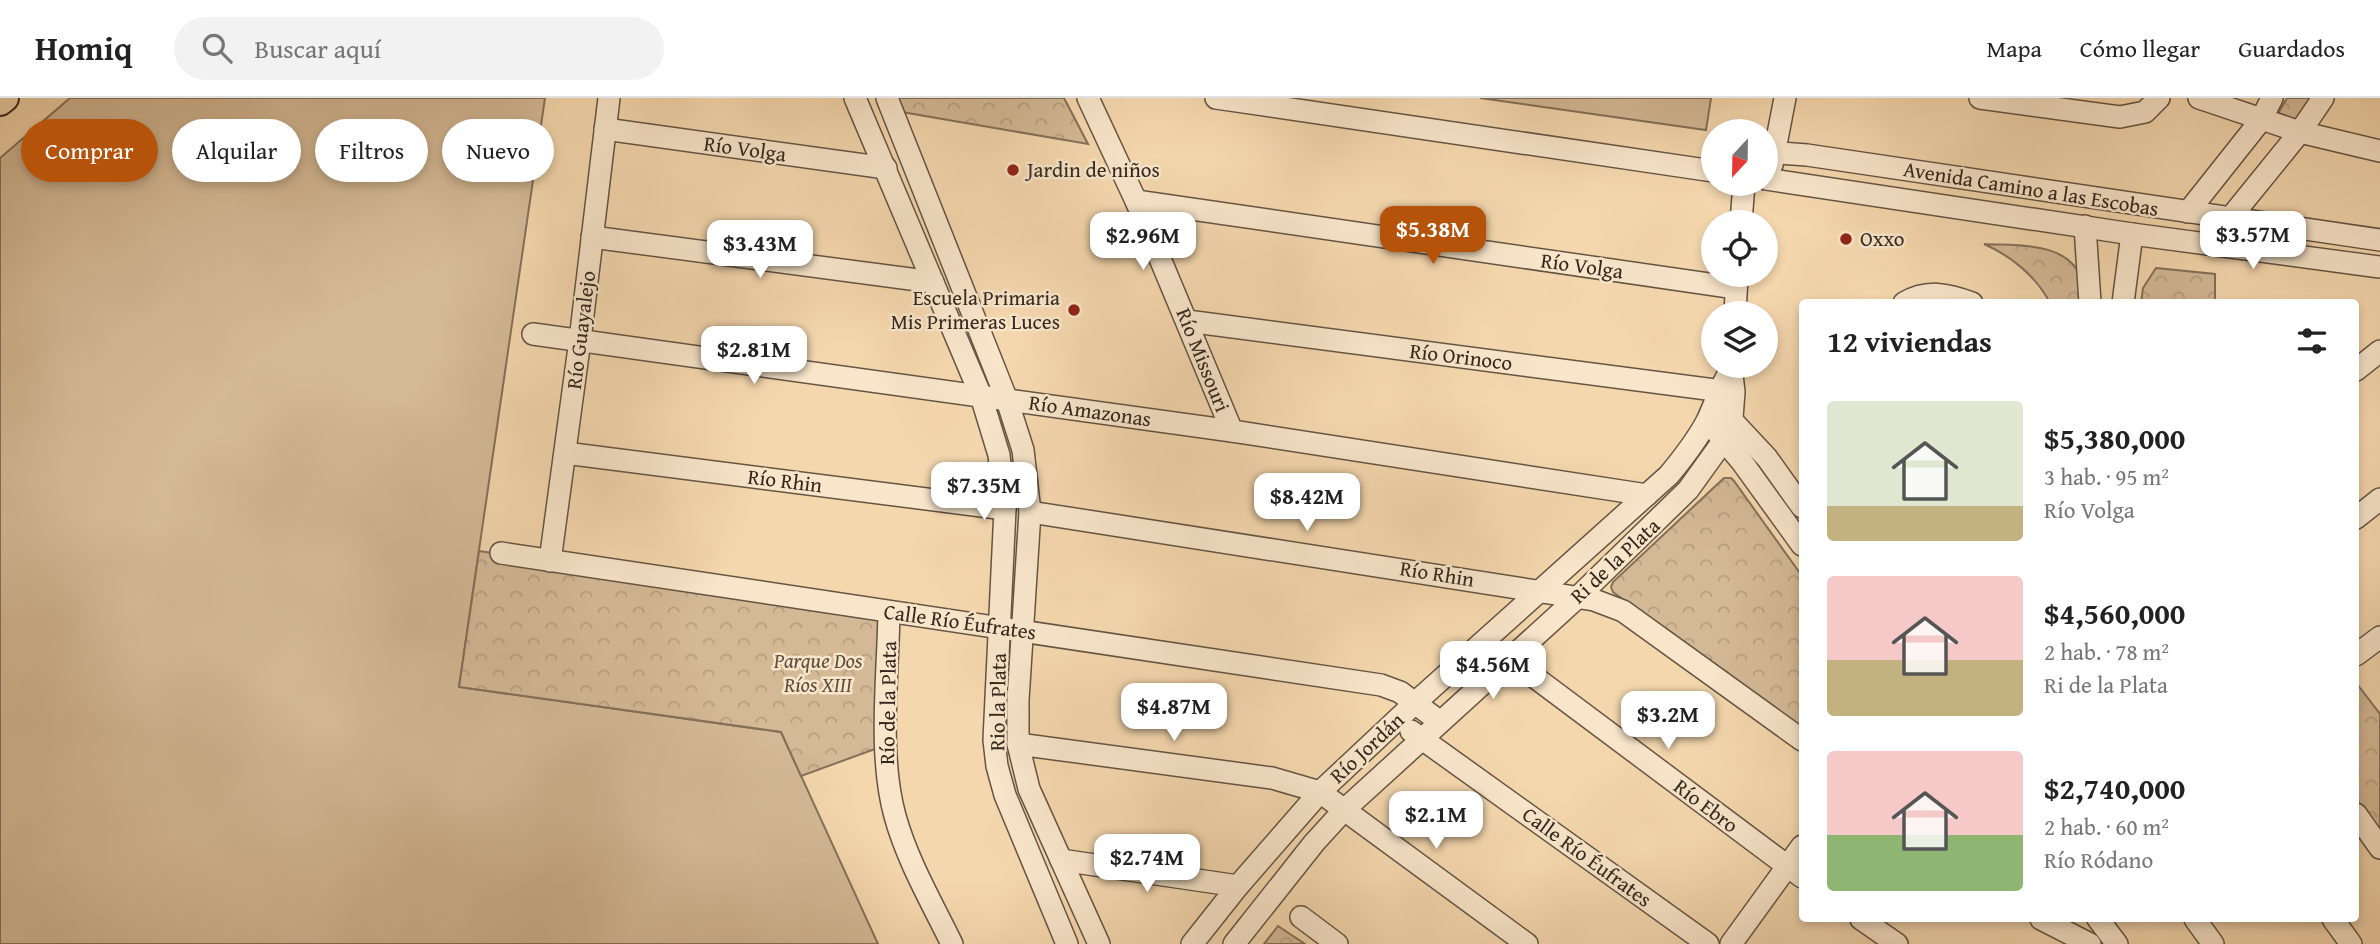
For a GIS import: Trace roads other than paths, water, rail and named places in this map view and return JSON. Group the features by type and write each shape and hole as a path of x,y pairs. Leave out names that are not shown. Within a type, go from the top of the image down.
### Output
{"main road":[{"path":"0,102 5,98"}],"street":[{"name":"Río Guayalejo","path":"550,561 609,98"},
{"name":"Rio la Plata","path":"855,98 981,396 999,455 1005,509 994,740 997,766 1004,795 1067,944"},
{"name":"Rio la Plata","path":"887,98 1007,400 1023,450 1030,512 1017,744 1030,789 1099,944"},
{"name":"Río Missouri","path":"1088,98 1136,201 1232,431"},
{"path":"1216,98 1701,169"},
{"path":"1778,123 1785,98"},
{"path":"1980,98 2120,117 2145,112 2159,98"},
{"path":"2199,98 2300,132 2380,151"},
{"path":"2188,212 2261,120 2272,98"},
{"path":"2231,217 2300,132 2323,98"},
{"name":"Río Volga","path":"605,129 886,168"},
{"name":"Avenida Camino a las Escobas","path":"1778,153 2380,240"},
{"name":"Avenida Camino a las Escobas","path":"1778,181 2132,234 2380,267"},
{"name":"Río Volga","path":"1136,201 1701,277"},
{"path":"2085,226 2090,299"},
{"path":"2124,299 2132,234"},
{"path":"592,237 933,282"},
{"path":"1912,299 1930,294 1958,299"},
{"name":"Río Orinoco","path":"1187,321 1718,402"},
{"name":"Río Amazonas","path":"533,334 1232,431 1647,495"},
{"path":"2359,346 2380,350"},
{"path":"2359,368 2380,350"},
{"name":"Río Jordán","path":"1196,942 1238,886 1320,792 1647,495 1683,459 1718,402 1726,378"},
{"path":"1718,402 1766,458 1799,503"},
{"path":"1718,402 1724,439 1799,541"},
{"name":"Ri de la Plata","path":"1234,944 1314,843 1344,810 1578,597 1688,490 1724,439 1732,418"},
{"name":"Río Rhin","path":"565,453 1005,509"},
{"path":"2359,516 2380,499"},
{"name":"Río Rhin","path":"1030,512 1541,590 1610,605 1623,611 1799,738"},
{"name":"Calle Río Éufrates","path":"501,553 1381,685 1400,692 1439,721"},
{"name":"Río de la Plata","path":"889,612 886,745 890,794 903,840 952,944"},
{"path":"2359,653 2380,637"},
{"name":"Río Ebro","path":"1508,658 1795,872"},
{"name":"Calle Río Éufrates","path":"1398,720 1708,944"},
{"path":"1017,744 1272,778 1320,792 1527,944"},
{"path":"2359,818 2380,848"},
{"path":"1061,860 1238,886"},
{"path":"1731,944 1795,872"},
{"path":"1301,917 1337,944"},
{"path":"1865,922 1897,944"},
{"path":"2047,922 2090,944"},
{"path":"2075,922 2090,944"},
{"path":"2100,922 2117,944"},
{"path":"2197,922 2213,944"},
{"path":"2335,922 2351,944"}],"place":[{"name":"Jardin de niños","path":"1013,170"},
{"name":"Oxxo","path":"1846,239"},
{"name":"Escuela Primaria Mis Primeras Luces","path":"1074,310"}],"park label":[{"name":"Parque Dos Ríos XIII","path":"818,673"}]}
